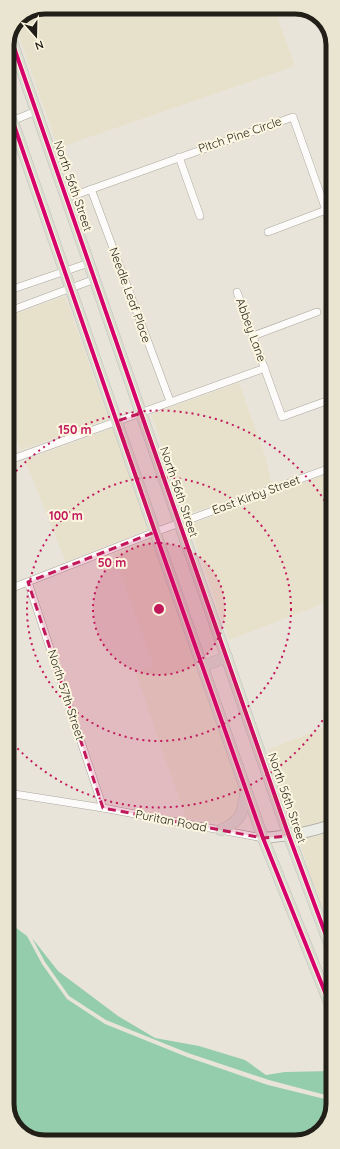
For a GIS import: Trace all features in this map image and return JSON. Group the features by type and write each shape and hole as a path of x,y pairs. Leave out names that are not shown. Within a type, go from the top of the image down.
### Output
{"main road":[{"name":"North 56th Street","path":"14,48 140,413 289,836 326,935"},
{"path":"14,133 66,272 155,532 246,790 326,994"},
{"path":"202,666 227,657"},
{"path":"221,830 231,825 239,818 243,809 246,790"}],"street":[{"path":"14,120 36,111"},
{"name":"Pitch Pine Circle","path":"67,198 293,117 326,210"},
{"path":"179,157 200,216"},
{"name":"Needle Leaf Place","path":"91,189 170,401"},
{"path":"268,232 326,210"},
{"path":"14,289 89,263"},
{"path":"14,309 95,280"},
{"name":"Abbey Lane","path":"237,292 265,368"},
{"path":"253,336 317,312"},
{"path":"14,458 265,368 282,417 326,401"},
{"name":"East Kirby Street","path":"14,587 155,532 326,469"},
{"name":"North 57th Street","path":"28,582 103,808"},
{"name":"Puritan Road","path":"14,794 103,808 264,838 289,836 326,827"}],"highlighted area":[{"path":"141,413 289,836 263,838 103,808 28,582 155,532 117,421"}],"shaded area":[{"path":"45,14 276,14 295,66 58,148 17,31 28,19 33,16"},
{"path":"65,296 109,419 21,450 14,432 14,314"},
{"path":"239,383 265,455 272,484 186,515 151,414"},
{"path":"113,428 149,529 66,562 25,460"},
{"path":"326,475 326,603 229,640 189,525"},
{"path":"152,539 242,790 239,807 235,815 224,823 186,818 136,673 154,666 114,554"},
{"path":"326,727 326,821 294,829 267,750"},
{"path":"326,833 326,919 298,839"},
{"path":"14,926 27,936 42,964 67,999 105,1024 187,1057 268,1085 326,1099 324,1116 314,1129 295,1135 43,1135 33,1133 28,1130 20,1123 16,1116 14,1104"},
{"path":"32,938 58,971 118,1016 155,1038 199,1046 245,1060 266,1075 285,1072 326,1071 326,1095 269,1080 188,1053 106,1020 69,996 45,962"}],"cycle path":[{"path":"14,48 289,836 326,935"},
{"path":"14,125 263,838 326,995"}]}
